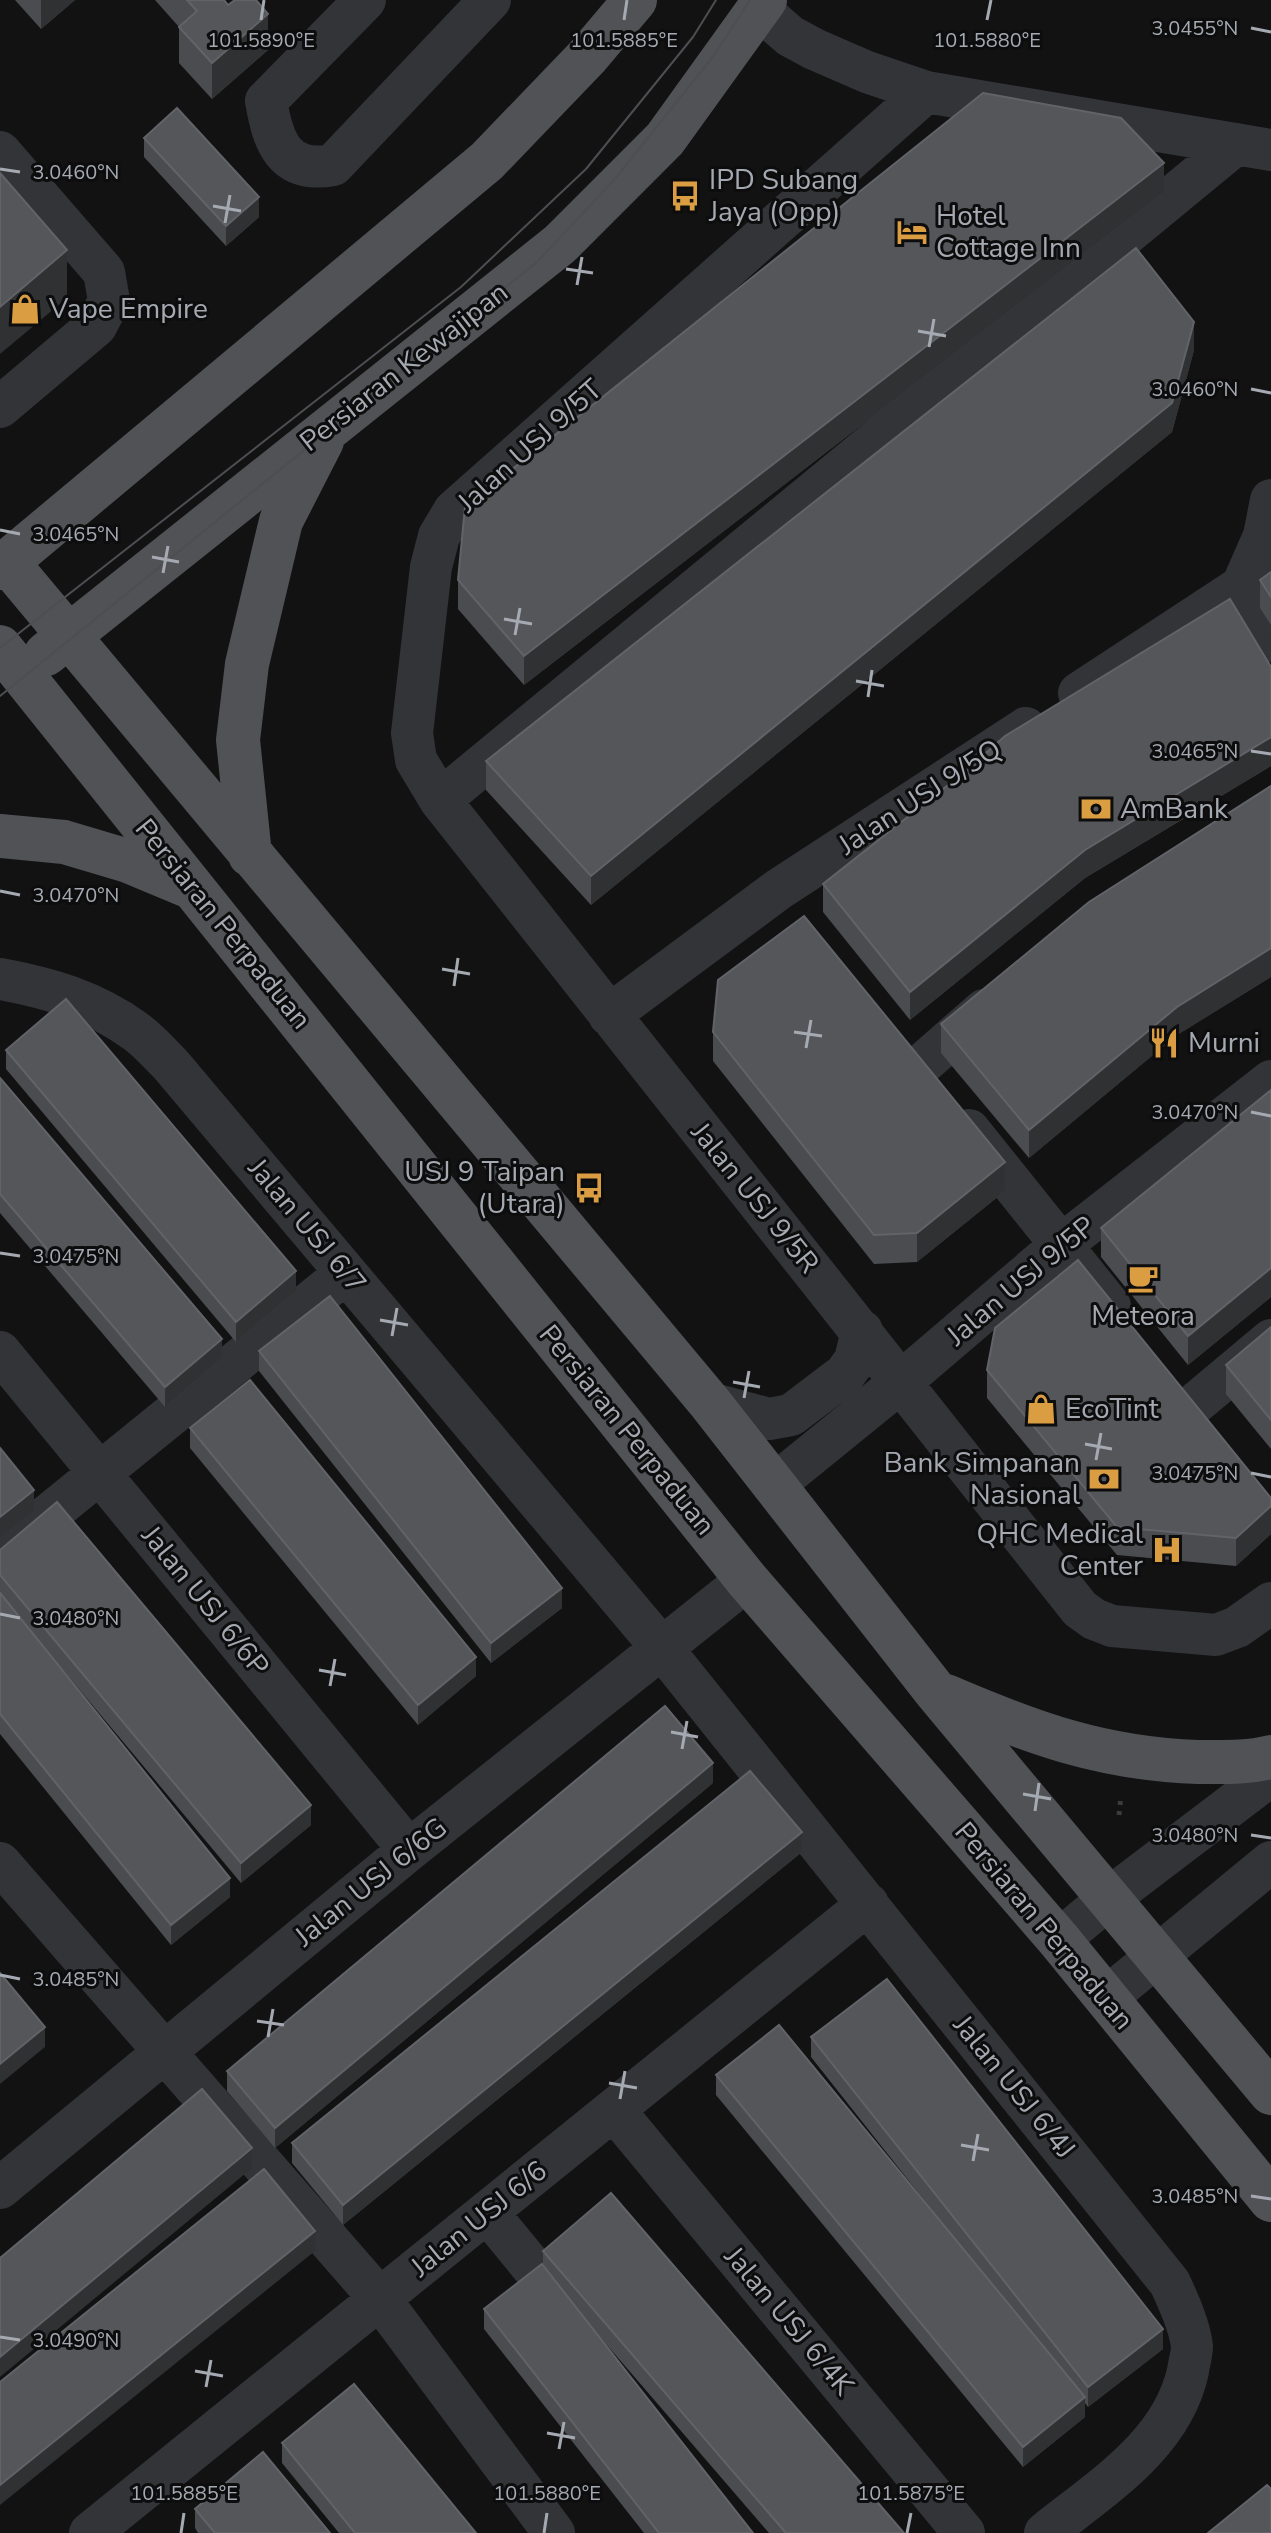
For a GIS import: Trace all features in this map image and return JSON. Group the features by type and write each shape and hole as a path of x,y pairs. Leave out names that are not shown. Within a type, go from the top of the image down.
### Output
{"main road":[{"path":"635,0 587,57 487,161 4,565 68,635 710,1403 936,1692 1271,2093"},
{"name":"Persiaran Kewajipan","path":"7,671 68,635 560,244 665,139 762,5"},
{"path":"250,855 238,740 247,664 281,521 331,425"},
{"name":"Persiaran Perpaduan","path":"7,671 194,888 747,1580 1059,1940 1271,2200"},
{"path":"0,836 64,842 128,861 194,888"},
{"path":"936,1692 1054,1739 1125,1756 1159,1761 1207,1762 1255,1761 1271,1757"}],"street":[{"path":"365,0 266,101 272,134 279,149 302,164 319,167 333,165 490,0"},
{"path":"762,5 790,36 814,49 867,72 926,92 1254,147"},
{"name":"Jalan USJ 9/5T","path":"609,1015 440,800 416,760 412,733 431,567 439,536 454,511 926,92"},
{"path":"440,800 1254,147"},
{"path":"0,152 104,272 109,301 96,326 0,407"},
{"path":"1271,500 1264,536 1242,586 1271,641"},
{"name":"Jalan USJ 9/5Q","path":"609,1015 788,901 1242,586"},
{"name":"Jalan USJ 6/7","path":"0,979 46,988 97,1007 137,1032 171,1065 661,1647"},
{"path":"1011,987 926,1076 1135,1338"},
{"name":"Jalan USJ 9/5R","path":"609,1015 1080,1609 1112,1626 1216,1635 1237,1627 1271,1603"},
{"name":"Jalan USJ 9/5P","path":"774,1485 1061,1245 1271,1081"},
{"path":"0,1554 346,1273"},
{"path":"710,1403 769,1419 791,1415 845,1374 855,1360 862,1331"},
{"path":"1163,1372 1201,1420 1271,1340"},
{"name":"Jalan USJ 6/6P","path":"0,1352 409,1850"},
{"name":"Jalan USJ 6/6G","path":"0,2188 409,1850 747,1580"},
{"name":"Jalan USJ 6/4J","path":"661,1647 1170,2283 1186,2320 1192,2350 1184,2386 1166,2423 1139,2457 1045,2533"},
{"path":"1059,1940 1271,1775"},
{"path":"1106,1998 1271,1862"},
{"path":"0,1863 380,2299 554,2533"},
{"name":"Jalan USJ 6/6","path":"97,2531 868,1904"},
{"name":"Jalan USJ 6/4K","path":"614,2110 964,2533"},
{"path":"487,2212 599,2348"}],"building":[{"path":"187,0 224,0 228,5 235,0 256,0 268,14 212,63 179,27 197,11"},
{"path":"983,93 1121,118 1164,163 524,656 458,580 465,507"},
{"path":"177,108 259,197 226,226 144,138"},
{"path":"0,173 67,250 0,307"},
{"path":"1136,248 1194,322 1172,403 591,876 486,761"},
{"path":"1271,572 1271,597 1260,580"},
{"path":"1230,599 1271,667 1271,737 1085,850 910,992 823,884 1005,736"},
{"path":"1271,786 1271,948 1177,1007 1029,1130 941,1024 1089,902"},
{"path":"804,916 1005,1162 917,1233 874,1235 713,1032 718,980"},
{"path":"66,999 296,1271 236,1322 6,1050"},
{"path":"0,1078 222,1339 165,1387 0,1194"},
{"path":"1271,1090 1271,1268 1188,1336 1101,1228"},
{"path":"1078,1260 1271,1498 1271,1506 1236,1538 1117,1527 987,1370 995,1328"},
{"path":"330,1296 562,1588 491,1643 259,1351"},
{"path":"1271,1327 1271,1420 1226,1365"},
{"path":"250,1380 476,1657 418,1705 190,1428"},
{"path":"0,1448 34,1490 0,1517"},
{"path":"57,1502 311,1805 241,1863 0,1575 0,1550"},
{"path":"0,1593 230,1878 171,1925 0,1714"},
{"path":"665,1706 713,1763 275,2128 227,2071"},
{"path":"750,1771 802,1832 343,2205 292,2143"},
{"path":"0,1973 45,2027 0,2064"},
{"path":"887,1979 1163,2329 1088,2387 811,2037"},
{"path":"779,2025 1085,2397 1023,2447 716,2075"},
{"path":"202,2089 252,2148 0,2357 0,2258"},
{"path":"264,2169 315,2231 0,2485 0,2382"},
{"path":"611,2193 904,2533 786,2533 543,2251"},
{"path":"542,2264 753,2533 659,2533 484,2309"},
{"path":"354,2384 476,2533 355,2533 282,2443"},
{"path":"263,2452 330,2533 215,2533 195,2509"},
{"path":"1267,2485 1271,2489 1271,2533 1208,2533"}],"tram line":[{"path":"0,648 461,287 586,169 693,37 716,0"},
{"path":"0,696 538,261 614,180 712,58 750,0"}],"place":[{"name":"IPD Subang Jaya (Opp)","path":"685,196"},
{"name":"Hotel Cottage Inn","path":"912,232"},
{"name":"Vape Empire","path":"25,309"},
{"name":"AmBank","path":"1096,809"},
{"name":"Murni","path":"1164,1043"},
{"name":"USJ 9 Taipan (Utara)","path":"589,1188"},
{"name":"Meteora","path":"1143,1278"},
{"name":"EcoTint","path":"1041,1409"},
{"name":"Bank Simpanan Nasional","path":"1104,1479"},
{"name":"QHC Medical Center","path":"1167,1550"}]}
